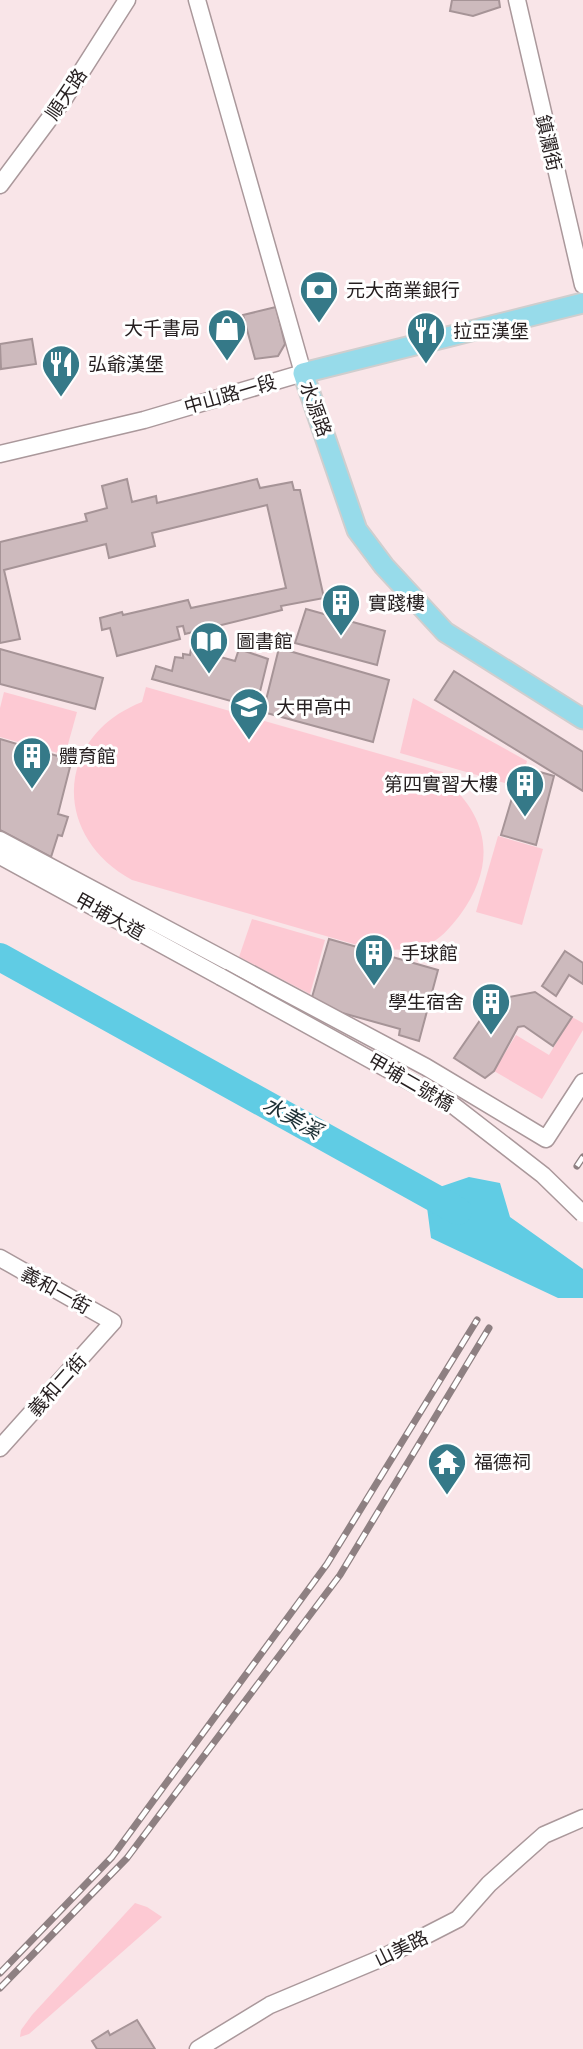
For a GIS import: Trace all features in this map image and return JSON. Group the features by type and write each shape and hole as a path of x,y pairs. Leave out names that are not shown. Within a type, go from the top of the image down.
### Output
{"main road":[{"name":"中山路一段","path":"303,373 583,303"},
{"name":"水源路","path":"303,373 357,530 384,566 445,632 583,719"}],"street":[{"name":"順天路","path":"0,185 64,99 127,0"},
{"name":"水源路","path":"197,0 303,373"},
{"name":"鎮瀾街","path":"517,0 583,285"},
{"name":"中山路一段","path":"0,454 144,420 303,373"},
{"path":"0,840 426,1067 546,1139 583,1082"},
{"name":"甲埔大道","path":"0,856 221,977"},
{"name":"甲埔二號橋","path":"221,977 454,1106 543,1175 583,1214"},
{"name":"義和一街","path":"0,1258 113,1322"},
{"name":"義和二街","path":"0,1448 113,1322"},
{"name":"山美路","path":"198,2049 270,2005 382,1958 458,1919 489,1884 544,1835 583,1818"}],"shaded area":[{"path":"146,687 443,772 442,777 470,808 479,825 483,842 480,878 460,915 439,938 417,949 364,947 132,880 106,861 87,838 77,813 74,787 79,762 92,738 113,718 142,702"},
{"path":"4,692 77,712 65,755 0,737 0,708"},
{"path":"413,698 527,761 519,787 400,753"},
{"path":"498,836 543,849 522,925 476,912"},
{"path":"252,919 325,940 310,994 239,957"},
{"path":"572,1017 583,1023 583,1030 542,1099 494,1071 516,1035 549,1055"},
{"path":"135,1903 162,1917 29,2034 20,2037 21,2030 32,2015"}],"water":[{"path":"469,1177 500,1183 510,1217 583,1269 583,1298 558,1298 431,1238 425,1192"}],"building":[{"path":"452,0 499,0 500,7 473,16 450,11"},
{"path":"276,307 285,344 278,356 255,359 243,315"},
{"path":"32,339 36,364 1,369 0,344"},
{"path":"127,479 132,502 156,496 157,503 257,479 260,488 292,482 294,490 300,490 324,598 281,606 282,610 185,634 183,626 177,627 180,639 117,656 110,628 102,630 100,618 188,600 191,608 286,588 267,505 152,533 155,546 109,558 106,544 4,570 20,639 0,643 0,542 87,521 85,514 107,508 102,486"},
{"name":"實踐樓","path":"306,609 385,631 377,665 295,643"},
{"path":"279,648 389,680 373,742 263,712"},
{"path":"0,649 103,678 95,709 0,684"},
{"name":"圖書館","path":"191,649 235,661 239,649 268,659 256,708 152,679 156,666 172,671 175,657 190,655"},
{"path":"454,671 583,752 583,791 435,700"},
{"name":"體育館","path":"0,739 61,757 60,764 70,767 58,814 68,817 62,836 58,835 51,857 0,830"},
{"name":"第四實習大樓","path":"526,768 554,776 536,845 501,835 515,788 519,789"},
{"name":"手球館","path":"329,939 438,970 419,1041 399,1035 400,1029 310,1004"},
{"path":"565,951 583,963 583,984 569,975 556,996 542,986"},
{"name":"學生宿舍","path":"535,992 572,1017 553,1046 524,1026 518,1027 494,1071 485,1078 454,1058 494,1000"},
{"path":"137,2020 155,2049 97,2049 92,2041 108,2031 110,2035"}],"waterway":[{"name":"水美溪","path":"0,957 458,1211"}],"railway":[{"path":"577,1166 583,1157"},
{"path":"0,1973 112,1857 327,1564 477,1320"},
{"path":"0,1988 127,1858 340,1575 489,1328"}],"place":[{"name":"元大商業銀行","path":"319,324"},
{"name":"大千書局","path":"227,362"},
{"name":"拉亞漢堡","path":"426,365"},
{"name":"弘爺漢堡","path":"61,398"},
{"name":"實踐樓","path":"341,637"},
{"name":"圖書館","path":"209,675"},
{"name":"大甲高中","path":"249,741"},
{"name":"體育館","path":"32,790"},
{"name":"第四實習大樓","path":"525,818"},
{"name":"手球館","path":"374,987"},
{"name":"學生宿舍","path":"491,1036"},
{"name":"福德祠","path":"447,1496"}]}
